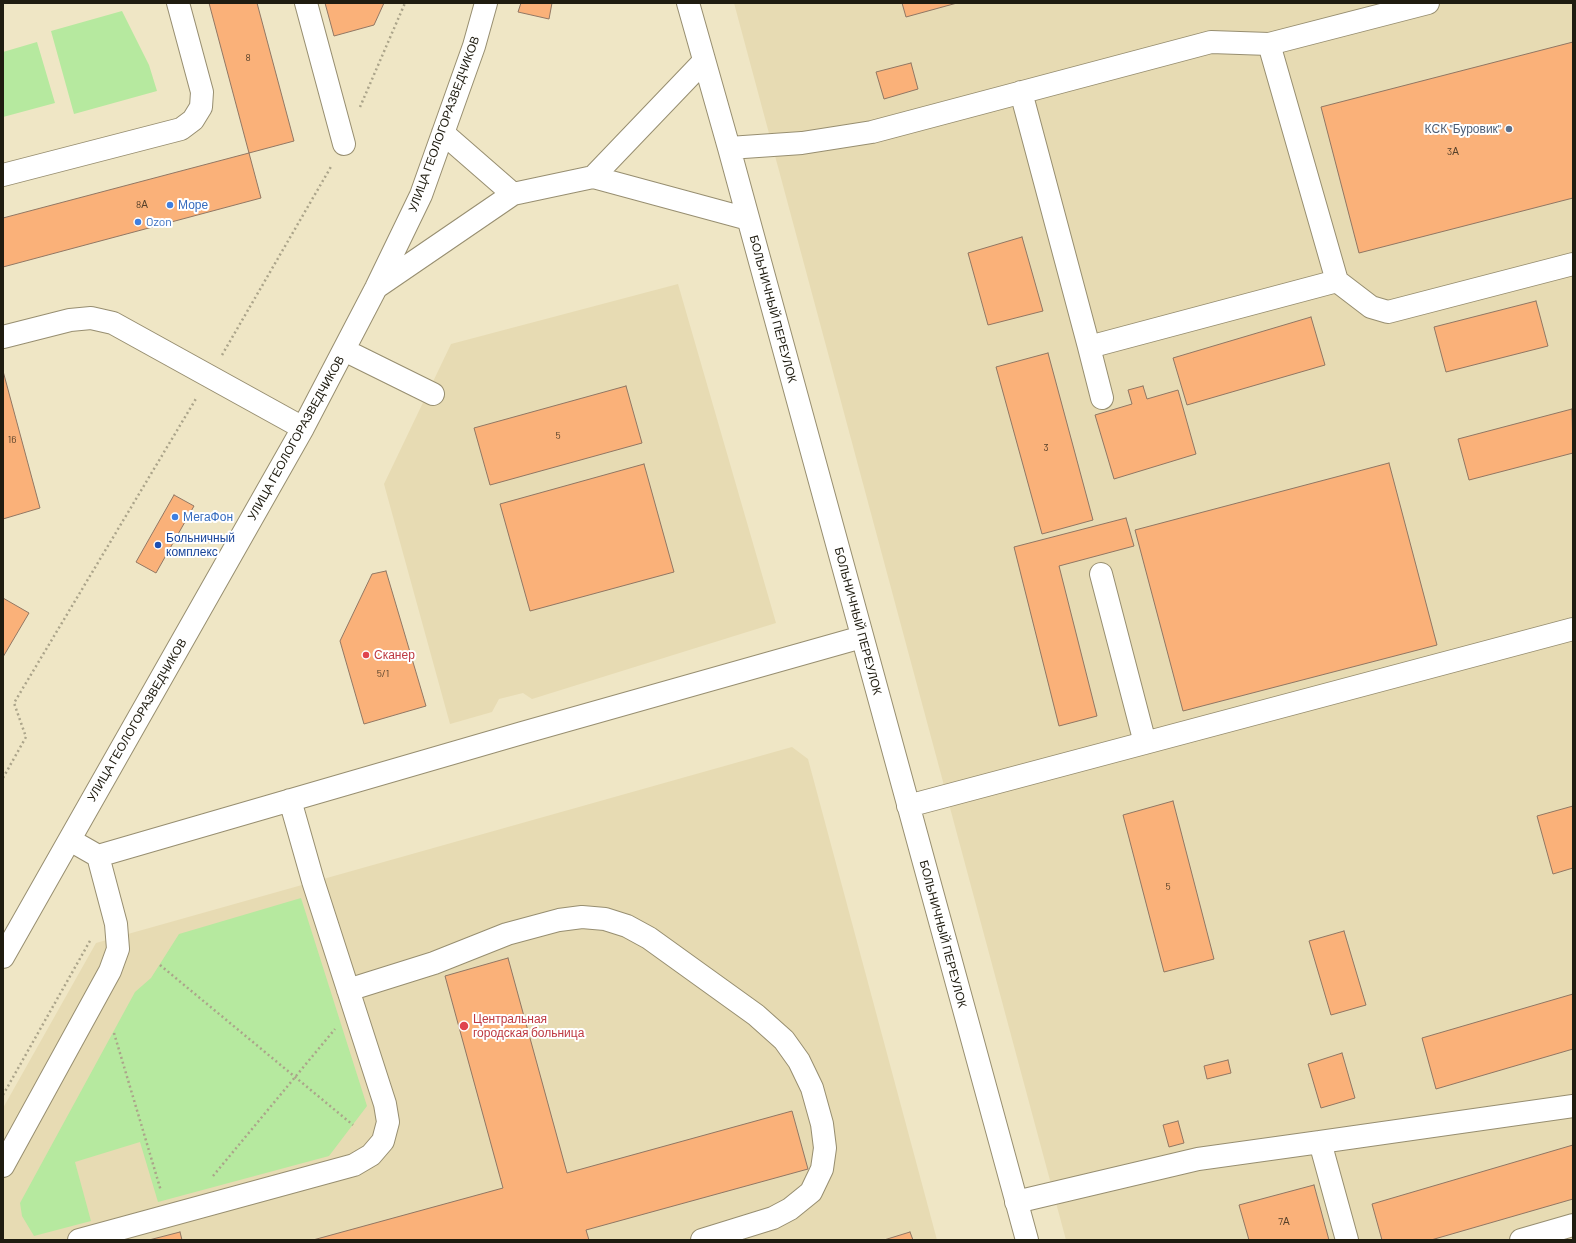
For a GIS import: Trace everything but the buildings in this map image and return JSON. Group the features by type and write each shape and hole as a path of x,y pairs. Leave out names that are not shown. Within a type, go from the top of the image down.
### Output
{"street":[{"path":"3,175 180,129 193,120 201,107 202,92 178,3"},
{"path":"306,3 344,144"},
{"name":"УЛИЦА ГЕОЛОГОРАЗВЕДЧИКОВ","path":"3,957 303,428 376,288 421,195 474,46 486,3"},
{"name":"БОЛЬНИЧНЫЙ ПЕРЕУЛОК","path":"688,3 729,148 1027,1240"},
{"path":"729,148 802,143 872,132 1211,42 1269,44 1428,3"},
{"path":"1269,44 1338,281 1371,307 1388,312 1573,264"},
{"path":"594,177 704,61"},
{"path":"1021,92 1102,398"},
{"path":"443,133 514,194"},
{"path":"376,288 514,194 594,177 748,219"},
{"path":"1089,347 1338,281"},
{"path":"3,337 70,320 91,318 113,323 303,428"},
{"path":"344,350 433,394"},
{"path":"1101,574 1145,743"},
{"path":"908,806 1573,629"},
{"path":"98,856 862,637"},
{"path":"79,1240 354,1165 371,1155 384,1141 388,1122 385,1104 313,881 290,800"},
{"path":"3,1166 110,971 116,954 118,937 116,924 98,856 70,840"},
{"path":"348,990 434,963 507,934 559,920 582,917 605,919 627,926 649,938 756,1015 784,1040 799,1061 812,1088 822,1124 825,1148 822,1169 811,1192 790,1209 773,1218 702,1240"},
{"path":"1016,1202 1198,1159 1573,1106"},
{"path":"1320,1142 1347,1240"},
{"path":"1521,1240 1573,1225"}],"path":[{"path":"360,109 405,3"},
{"path":"3,778 26,737 14,704 210,377 344,144"},
{"path":"3,1095 93,935"},
{"path":"160,965 353,1125"},
{"path":"211,1179 337,1026"},
{"path":"114,1033 161,1193"}],"shaded area":[{"path":"734,3 1573,3 1573,1240 1066,1240"},
{"path":"678,284 776,623 532,699 523,693 499,699 492,712 450,724 384,484 451,344"},
{"name":"Центральная городская больница","path":"792,747 808,759 937,1240 3,1240 3,1108 96,943"}],"green space":[{"path":"122,11 149,65 157,91 74,114 51,31"},
{"path":"37,42 55,103 3,117 3,52"},
{"path":"301,898 367,1106 329,1156 158,1202 140,1142 75,1162 91,1221 34,1236 22,1216 20,1203 135,992 151,978 179,934"}],"place":[{"name":"КСК \"Буровик\"","path":"1509,129"},
{"name":"Море","path":"170,205"},
{"name":"Ozon","path":"138,222"},
{"name":"МегаФон","path":"175,517"},
{"name":"Больничный комплекс","path":"158,545"},
{"name":"Сканер","path":"366,655"},
{"name":"Центральная городская больница","path":"464,1026"}]}
